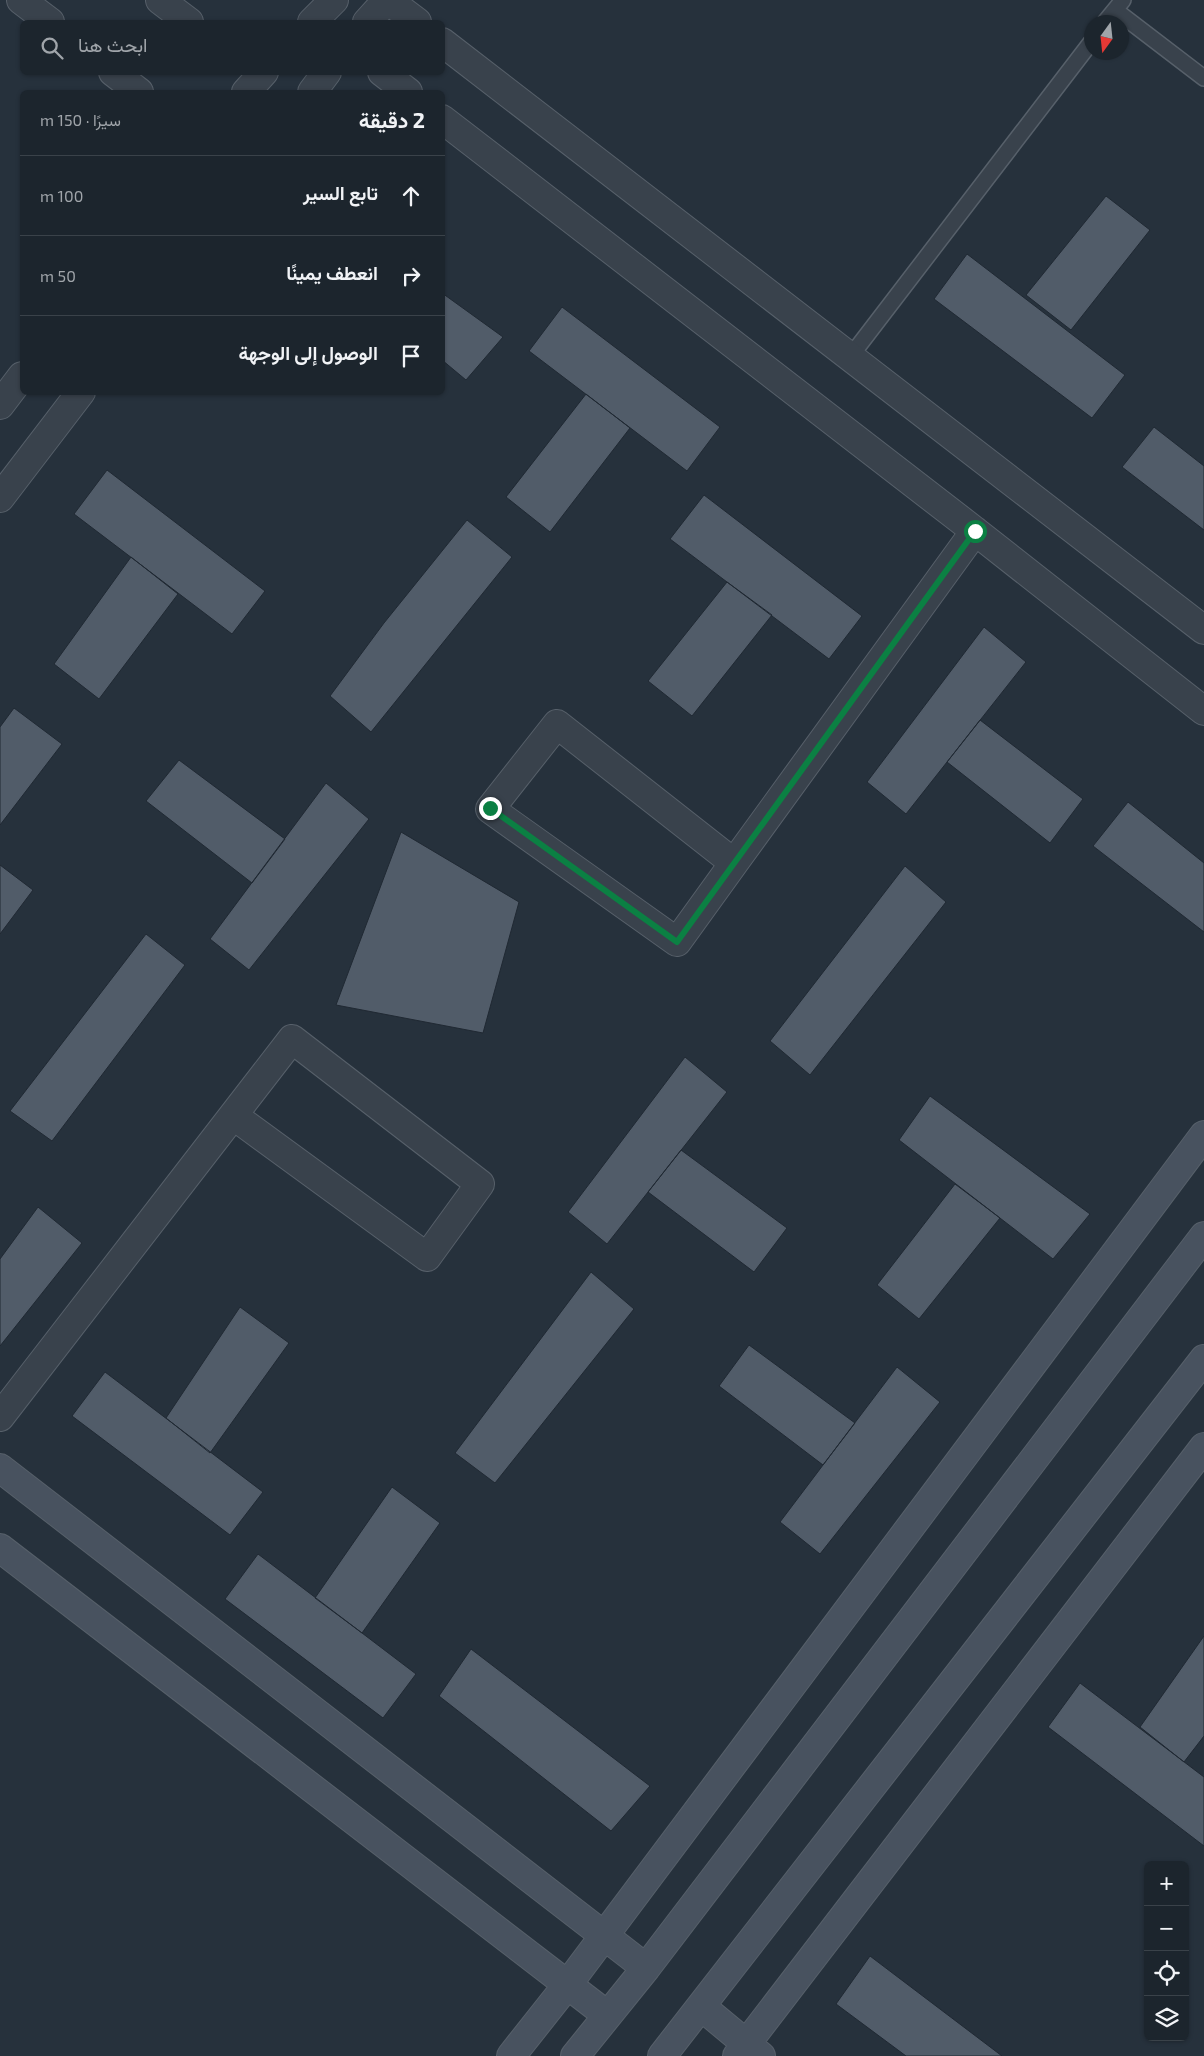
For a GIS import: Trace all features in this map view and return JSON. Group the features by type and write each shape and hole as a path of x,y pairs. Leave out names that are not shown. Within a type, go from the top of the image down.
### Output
{"main road":[{"path":"511,2056 568,1984 1204,1135"},
{"path":"575,2056 646,1968 1204,1236"},
{"path":"663,2056 1204,1359"},
{"path":"702,2007 748,2052 1204,1447"},
{"path":"0,1468 646,1968"},
{"path":"0,1548 607,2015"}],"street":[{"path":"21,0 47,20"},
{"path":"160,0 186,20"},
{"path":"314,20 334,0"},
{"path":"369,20 387,0 414,20"},
{"path":"445,44 1204,630"},
{"path":"117,75 136,90"},
{"path":"314,90 325,75"},
{"path":"386,75 405,90"},
{"path":"445,121 975,531 1204,711"},
{"path":"0,405 20,379"},
{"path":"0,498 79,395"},
{"path":"734,863 557,724 490,808 677,942 975,531"},
{"path":"0,1417 292,1039 480,1184 427,1257 234,1116"}],"lane":[{"path":"1111,15 1119,5 1204,78"},
{"path":"850,357 1084,51"}],"building":[{"path":"1106,196 1150,230 1071,330 1026,295"},
{"path":"967,254 1125,375 1092,418 934,299"},
{"path":"445,295 503,337 466,380 445,362"},
{"path":"562,307 720,427 687,471 529,351"},
{"path":"586,394 630,428 550,532 506,497"},
{"path":"1154,427 1204,466 1204,530 1122,467"},
{"path":"107,470 265,591 232,634 74,514"},
{"path":"704,495 862,616 829,659 670,539"},
{"path":"467,520 512,557 371,732 330,696 384,623"},
{"path":"131,557 178,594 99,699 54,664"},
{"path":"727,582 772,615 692,716 648,681"},
{"path":"984,627 1026,662 906,814 867,782"},
{"path":"14,708 62,744 0,825 0,727"},
{"path":"980,720 1083,799 1050,843 947,762"},
{"path":"179,760 285,839 252,883 146,801"},
{"path":"326,783 369,819 249,970 210,939"},
{"path":"1128,802 1204,863 1204,932 1093,846"},
{"path":"401,832 519,902 483,1033 336,1005"},
{"path":"0,865 33,890 0,934"},
{"path":"905,866 946,902 810,1075 770,1041"},
{"path":"146,934 185,965 52,1141 10,1111"},
{"path":"685,1057 727,1092 607,1244 568,1212"},
{"path":"930,1096 1090,1214 1053,1259 899,1140"},
{"path":"681,1150 787,1228 754,1272 648,1192"},
{"path":"955,1184 1000,1218 919,1319 877,1285"},
{"path":"38,1207 82,1243 0,1346 0,1259"},
{"path":"591,1272 634,1309 495,1483 455,1453"},
{"path":"240,1307 289,1343 210,1453 166,1418"},
{"path":"749,1345 855,1423 823,1465 719,1386"},
{"path":"897,1367 940,1402 820,1554 780,1522"},
{"path":"105,1372 263,1492 230,1535 72,1416"},
{"path":"392,1487 440,1523 362,1633 315,1598"},
{"path":"258,1554 416,1674 383,1718 225,1599"},
{"path":"1204,1636 1204,1736 1184,1762 1140,1727"},
{"path":"471,1649 650,1786 611,1831 439,1696"},
{"path":"1080,1683 1204,1777 1204,1846 1048,1727"},
{"path":"870,1956 1002,2056 906,2056 836,2004"}],"route":[{"path":"490,808 677,942 975,531"}]}
